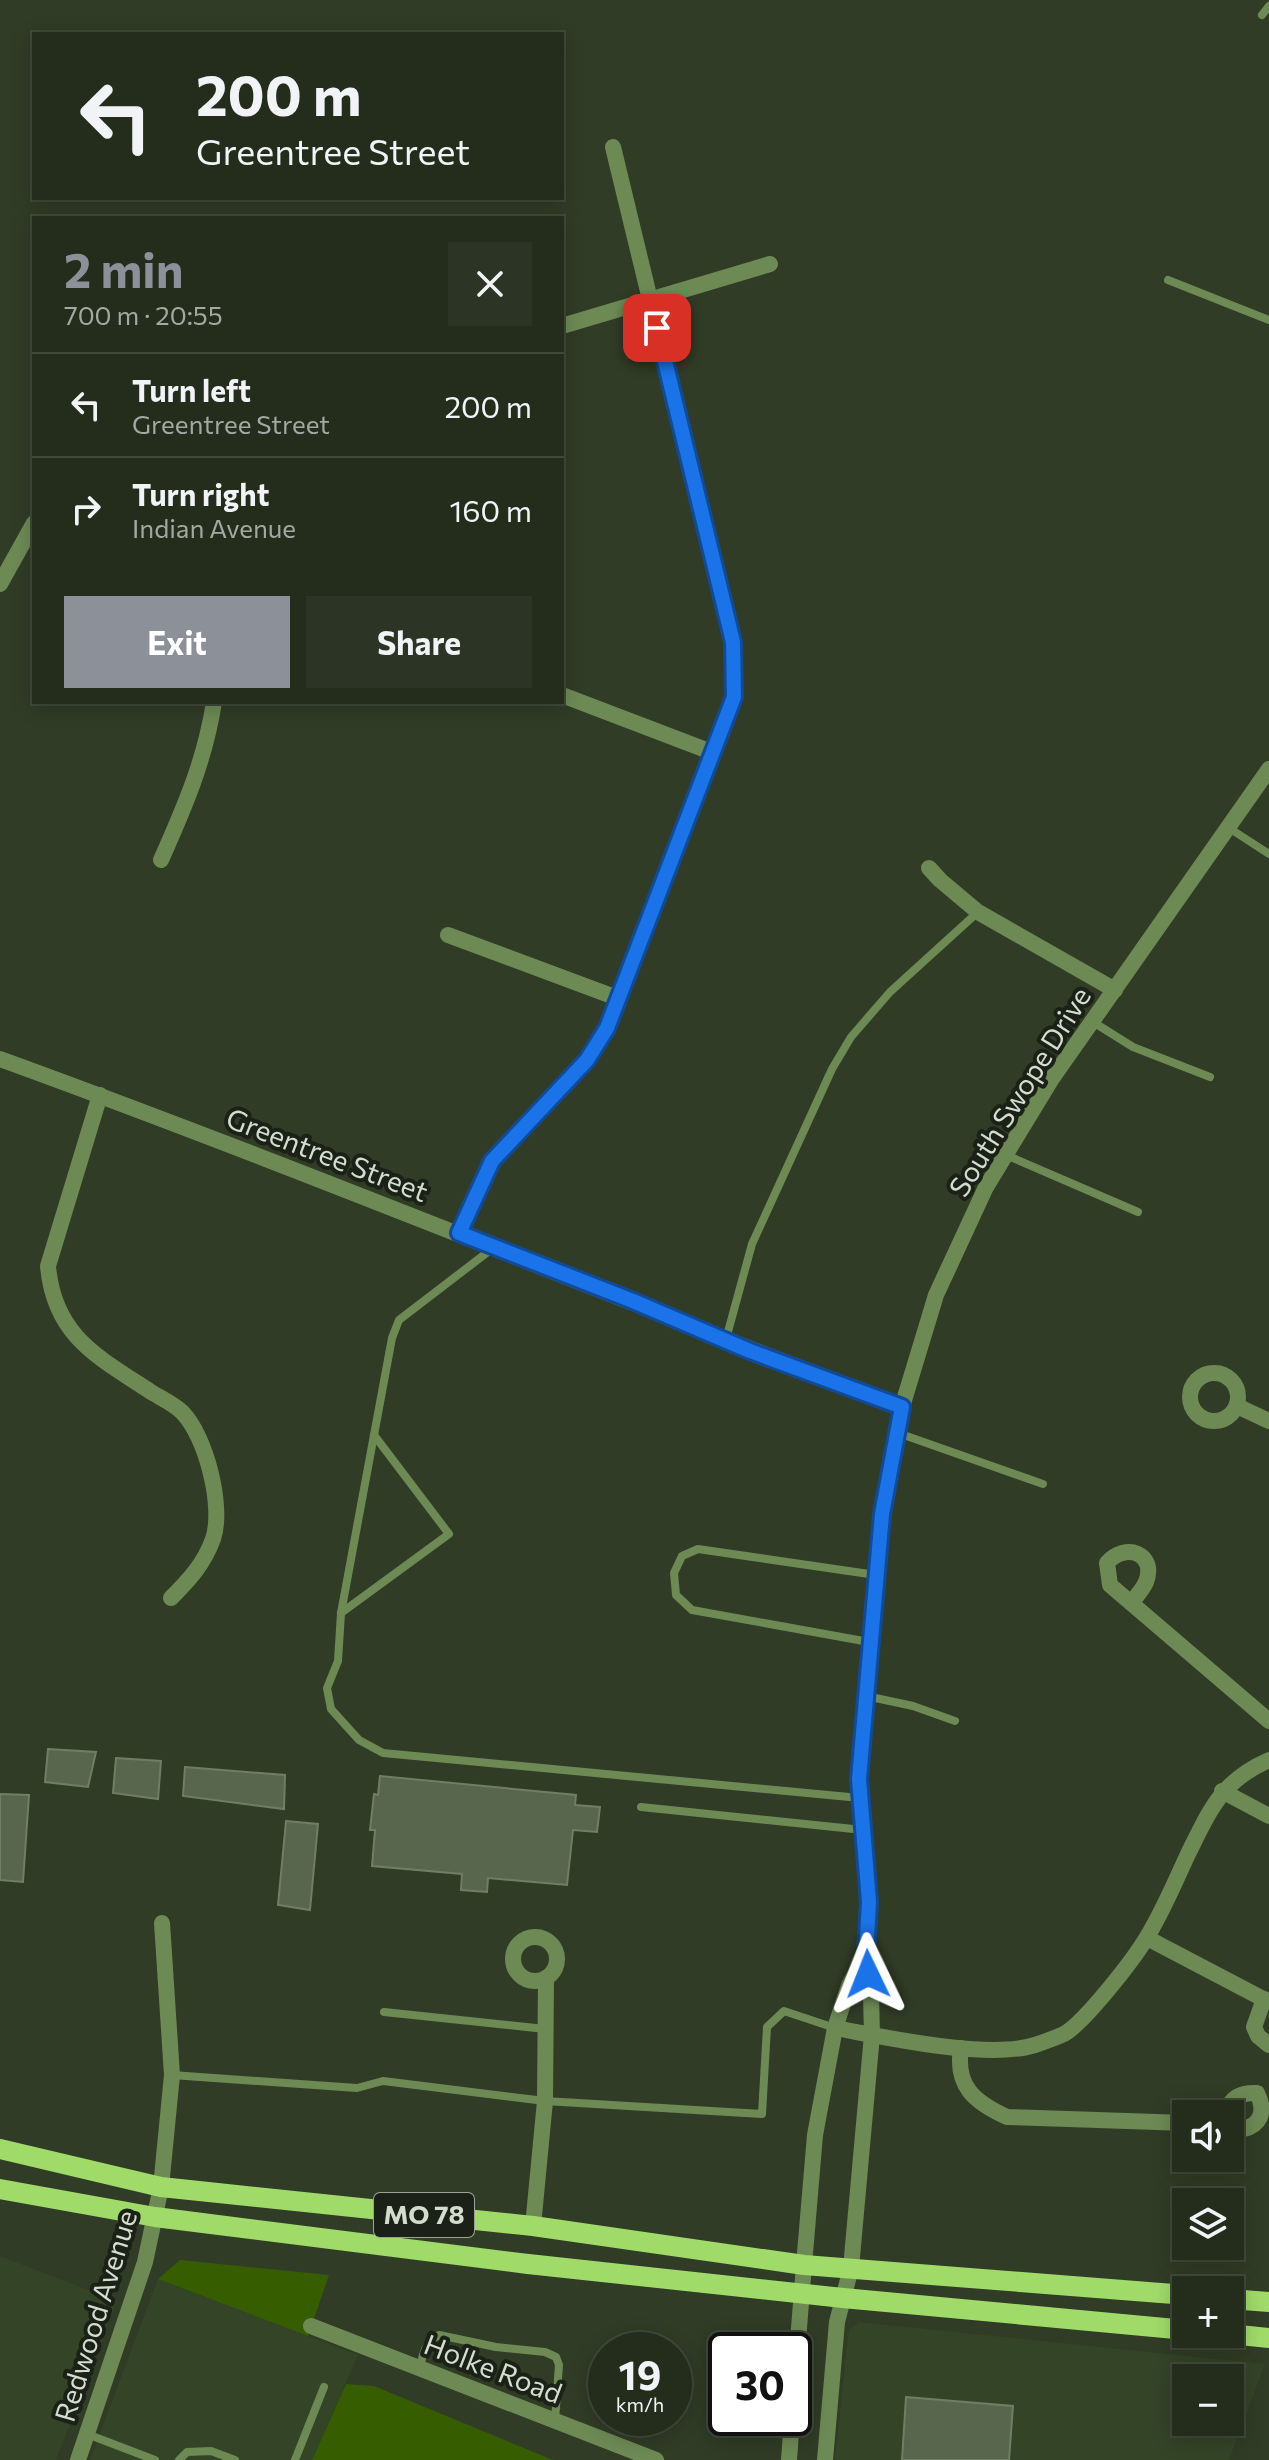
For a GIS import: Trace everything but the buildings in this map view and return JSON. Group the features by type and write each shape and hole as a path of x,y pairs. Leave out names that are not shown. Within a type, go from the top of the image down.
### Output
{"main road":[{"name":"MO 78","path":"0,2149 161,2187 533,2226 804,2265 1172,2294"},
{"name":"MO 78","path":"0,2189 155,2217 528,2264 802,2294 1172,2329"},
{"path":"1244,2300 1269,2302"},
{"path":"1244,2335 1269,2338"}],"street":[{"path":"459,1233 492,1161 587,1060 607,1028 734,697 733,642 613,147"},
{"path":"564,325 770,264"},
{"path":"0,584 32,527"},
{"path":"564,696 714,753"},
{"path":"161,860 195,784 208,742 214,704"},
{"name":"South Swope Drive","path":"825,2460 837,2322 851,2268 872,2035 866,1954 869,1902 859,1779 882,1514 902,1407 936,1295 986,1187 1051,1080 1269,769"},
{"path":"929,868 978,912 1115,990"},
{"path":"448,935 620,999"},
{"name":"Greentree Street","path":"0,1059 459,1233 902,1407"},
{"path":"100,1095 48,1266 49,1285 58,1312 74,1336 94,1355 183,1413 205,1453 216,1493 214,1537 198,1571 171,1598"},
{"path":"1237,1406 1269,1421"},
{"path":"1131,1603 1269,1721"},
{"path":"835,2028 961,2048 1033,2046 1066,2033 1089,2011 1147,1938 1222,1791 1253,1767 1269,1760"},
{"path":"1222,1791 1269,1816"},
{"name":"Redwood Avenue","path":"78,2460 145,2262 161,2187 172,2075 162,1923"},
{"path":"1147,1938 1266,2001 1254,2027 1258,2036 1269,2045"},
{"name":"South Swope Drive","path":"799,2332 815,2135 835,2028 849,1985 866,1954"},
{"path":"533,2226 545,2101 546,1978"},
{"path":"961,2048 958,2064 964,2086 984,2107 1007,2117 1172,2123"},
{"path":"1233,2100 1246,2092 1257,2093 1264,2101 1265,2115 1256,2126 1244,2131"},
{"name":"Holke Road","path":"311,2326 656,2460"},
{"path":"789,2460 791,2436"}],"lane":[{"path":"1262,15 1269,6"},
{"path":"1168,280 1269,320"},
{"path":"1229,828 1269,854"},
{"path":"725,1340 752,1244 832,1069 851,1037 890,992 978,912"},
{"path":"1093,1022 1133,1047 1210,1077"},
{"path":"1006,1155 1138,1212"},
{"path":"494,1247 399,1320 392,1338 341,1613 338,1661 327,1688 331,1709 359,1740 383,1753 860,1798"},
{"path":"897,1432 1043,1484"},
{"path":"341,1613 449,1534 374,1435"},
{"path":"869,1642 692,1610 676,1595 674,1573 682,1556 698,1549 876,1575"},
{"path":"865,1696 913,1706 955,1721"},
{"path":"641,1807 863,1830"},
{"path":"172,2075 357,2088 383,2081 545,2101 762,2114 767,2027 784,2011 835,2028"},
{"path":"384,2012 546,2029"},
{"path":"419,2368 424,2349 429,2341 439,2335 496,2347 545,2352 556,2357 559,2365 555,2421"},
{"path":"295,2460 324,2387"},
{"path":"87,2434 155,2460"},
{"path":"179,2460 187,2452 211,2451 235,2460"}],"shaded area":[{"path":"0,2256 117,2301 56,2460 0,2460"},
{"path":"158,2279 358,2355 312,2460 90,2460"},
{"path":"859,2322 1265,2364 1244,2420 1244,2364 1172,2364 1172,2436 1238,2436 1229,2460 835,2460 851,2328"}],"green space":[{"path":"180,2260 329,2275 308,2336 158,2279"},
{"path":"346,2384 374,2386 553,2460 312,2460"}],"route":[{"path":"657,328 733,642 734,697 607,1028 587,1060 492,1161 459,1233 750,1351 902,1407 882,1514 859,1779 869,1902 868,1974"}]}
